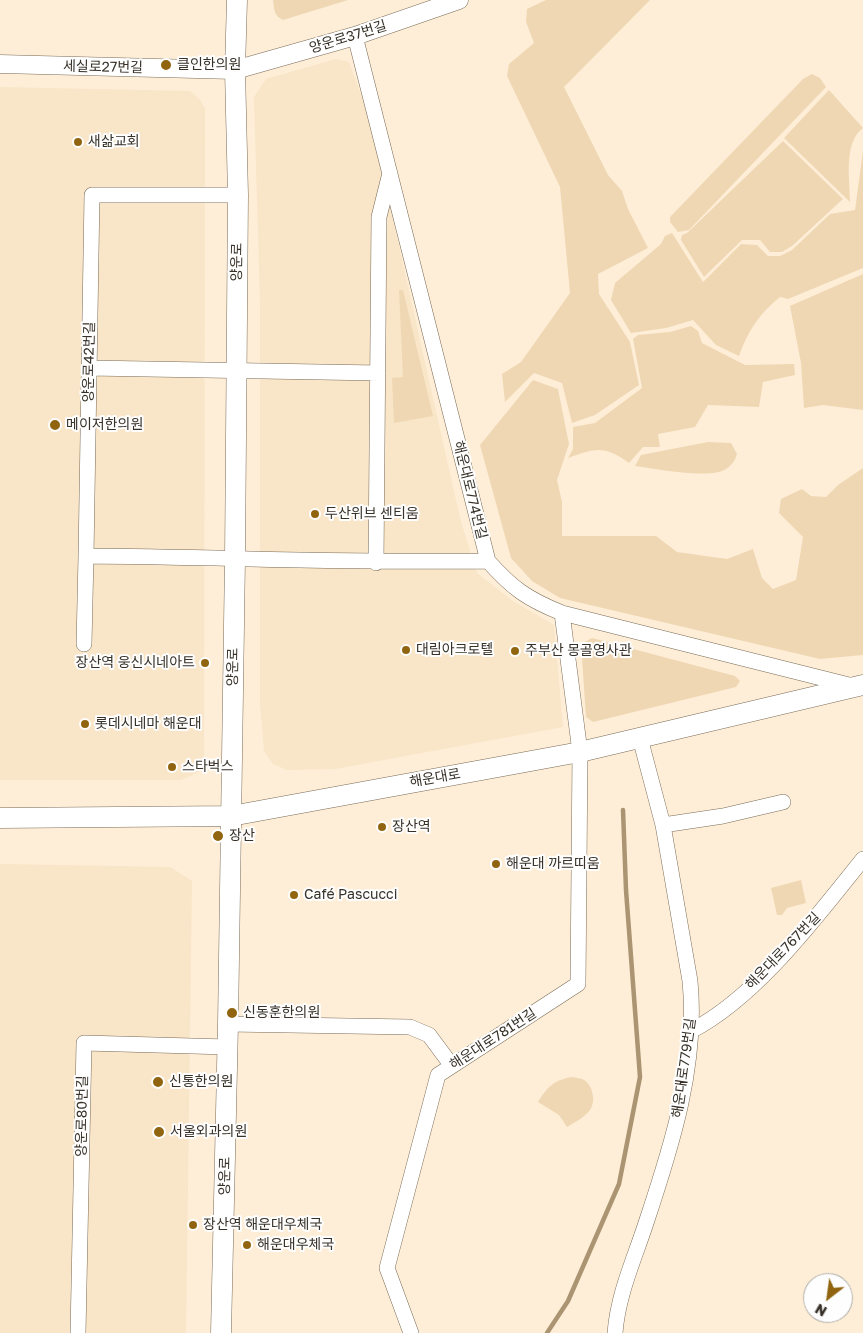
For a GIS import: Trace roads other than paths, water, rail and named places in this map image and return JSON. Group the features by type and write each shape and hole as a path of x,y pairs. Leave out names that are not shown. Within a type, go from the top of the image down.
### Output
{"main road":[{"name":"양운로","path":"221,1333 228,1047 235,558 235,372 238,195 235,70 237,0"},
{"name":"해운대로","path":"0,818 230,816 580,752 860,688"}],"street":[{"name":"양운로37번길","path":"235,70 355,36 459,0"},
{"name":"해운대로774번길","path":"355,36 488,561 508,584 534,602 562,613 860,688"},
{"name":"세실로27번길","path":"0,64 235,70"},
{"path":"376,563 379,217 390,170"},
{"name":"양운로42번길","path":"84,644 92,195 238,195"},
{"path":"89,368 378,373"},
{"path":"86,556 235,558 376,563 488,561"},
{"path":"562,613 580,752"},
{"name":"해운대로779번길","path":"615,1333 626,1279 671,1146 686,1076 692,1031 690,981 663,825 640,738"},
{"name":"해운대로781번길","path":"411,1333 387,1268 438,1075 578,984 580,752"},
{"path":"663,825 723,816 783,802"},
{"name":"해운대로767번길","path":"692,1031 706,1023 753,985 814,922 863,859"},
{"path":"228,1024 410,1027 429,1035 452,1066"},
{"name":"양운로80번길","path":"78,1333 84,1043 228,1047"}],"waterway":[{"path":"547,1333 568,1301 619,1184 640,1077 626,890 623,810"}],"place":[{"name":"클인한의원","path":"166,65"},
{"name":"새삶교회","path":"78,142"},
{"name":"메이저한의원","path":"55,425"},
{"name":"두산위브 센티움","path":"315,514"},
{"name":"대림아크로텔","path":"406,650"},
{"name":"주부산 몽골영사관","path":"515,651"},
{"name":"장산역 웅신시네아트","path":"205,663"},
{"name":"롯데시네마 해운대","path":"85,724"},
{"name":"스타벅스","path":"172,767"},
{"name":"장산역","path":"382,827"},
{"name":"장산","path":"218,836"},
{"name":"해운대 까르띠움","path":"496,864"},
{"name":"Café Pascucci","path":"294,895"},
{"name":"신동훈한의원","path":"232,1013"},
{"name":"신통한의원","path":"158,1082"},
{"name":"서울외과의원","path":"159,1132"},
{"name":"장산역 해운대우체국","path":"193,1225"},
{"name":"해운대우체국","path":"247,1245"}]}
